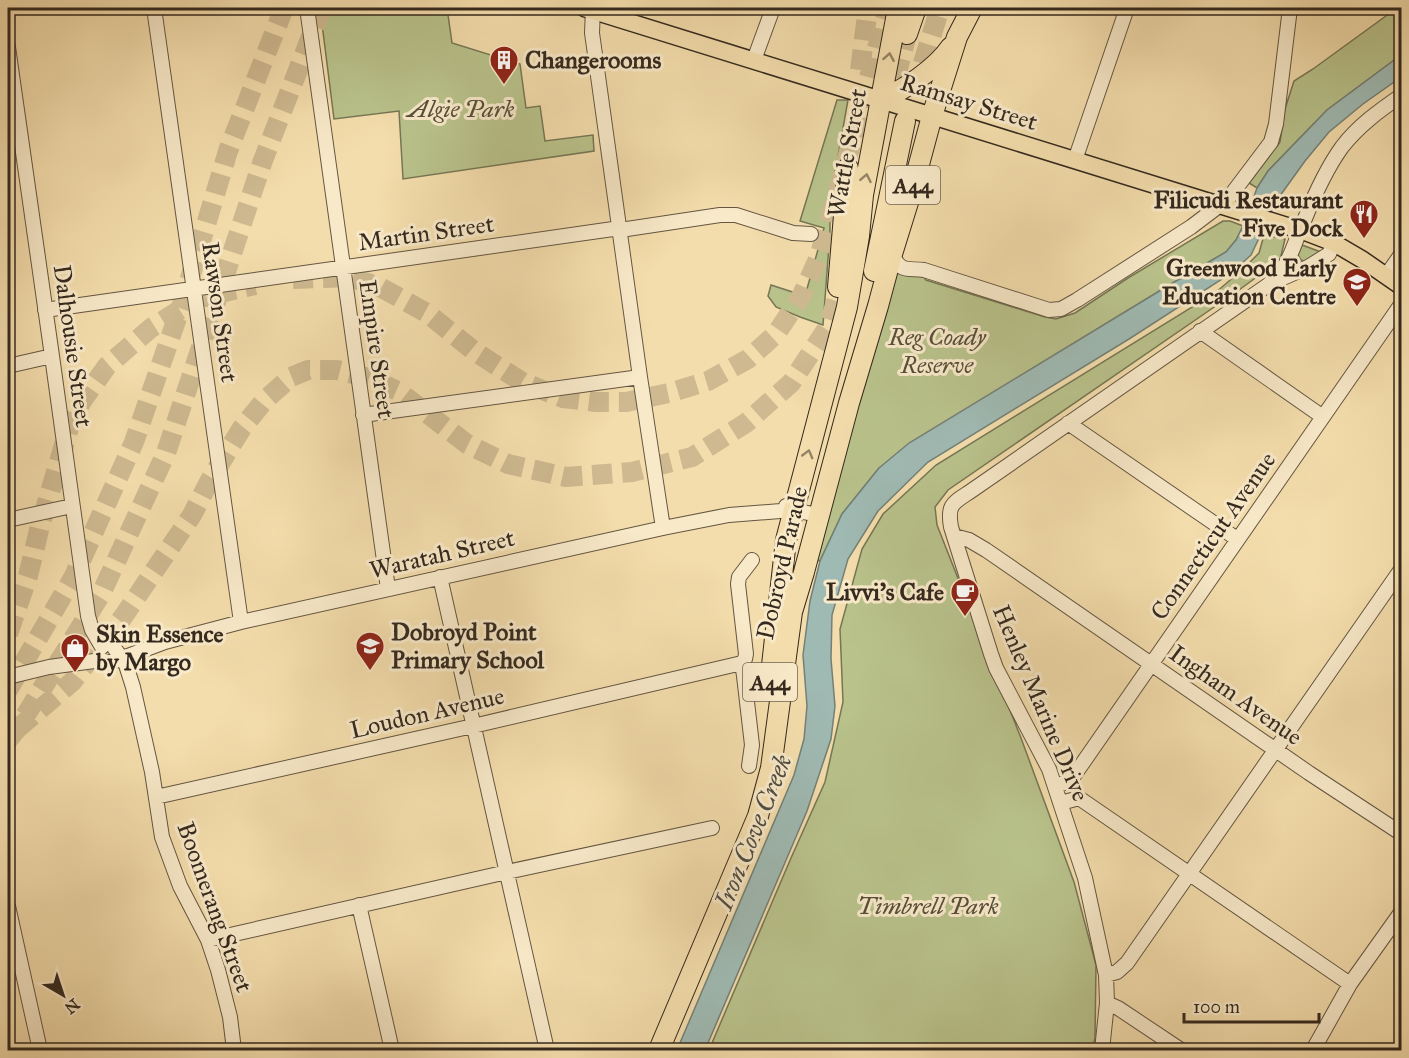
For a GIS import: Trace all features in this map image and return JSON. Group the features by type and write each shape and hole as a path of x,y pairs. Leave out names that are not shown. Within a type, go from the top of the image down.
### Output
{"highway":[{"name":"Wattle Street","path":"846,307 859,236 863,195 898,8"},
{"path":"907,34 916,8"},
{"name":"A44","path":"891,254 957,37 972,8"},
{"path":"881,100 934,66 945,56 957,37"},
{"path":"807,513 862,325 905,121"},
{"path":"830,376 848,168"},
{"name":"Dobroyd Parade","path":"649,1050 732,852 753,794 762,751 786,540 807,513 891,254"},
{"name":"Dobroyd Parade","path":"659,1050 758,816 771,768 792,612 804,572 807,513 830,376 846,307"}],"main road":[{"name":"Ramsay Street","path":"590,8 1300,230 1334,243 1401,287"}],"street":[{"name":"Rawson Street","path":"154,8 241,622"},
{"name":"Empire Street","path":"307,8 388,589"},
{"path":"590,8 663,528"},
{"path":"754,60 773,8"},
{"path":"1076,160 1127,8"},
{"path":"891,254 903,269 919,269 1049,310 1056,311 1077,300 1191,227 1231,196 1273,138 1290,8"},
{"name":"Dalhousie Street","path":"8,47 10,89 52,356 88,616 92,630 110,655"},
{"name":"Henley Marine Drive","path":"1102,1050 1107,1003 1106,975 1084,878 1049,769 996,668 954,536 949,516 951,507 1280,275 1327,172 1342,147 1373,116 1401,95"},
{"name":"Martin Street","path":"45,310 720,215 736,215 793,233 811,234"},
{"name":"Henley Marine Drive","path":"1268,285 1308,267 1329,254 1334,243"},
{"path":"1386,276 1401,253"},
{"name":"Connecticut Avenue","path":"1055,786 1073,777 1401,303"},
{"path":"1200,331 1323,417"},
{"path":"8,366 52,356"},
{"path":"363,415 640,377"},
{"path":"1068,423 1238,539"},
{"name":"Waratah Street","path":"8,677 49,667 92,651 110,655 123,646 147,641 165,642 241,622 440,577 729,515 764,502 779,503 807,513"},
{"path":"8,520 72,506"},
{"name":"Ingham Avenue","path":"954,536 969,540 986,549 1275,750 1364,810 1400,831"},
{"name":"Dobroyd Parade","path":"749,766 752,745 742,663 746,654 738,584 739,577 752,560"},
{"path":"1106,975 1117,972 1127,963 1401,568"},
{"path":"440,577 547,1050"},
{"name":"Boomerang Street","path":"110,655 126,665 134,687 148,751 162,837 185,897 208,940 230,1017 234,1050"},
{"name":"Loudon Avenue","path":"156,797 742,663"},
{"path":"1060,803 1079,798 1350,984"},
{"path":"208,940 712,828"},
{"path":"359,905 392,1050"},
{"path":"8,906 40,1050"},
{"path":"1313,1050 1350,984 1401,912"},
{"path":"1107,1003 1181,1050"}],"green space":[{"name":"Algie Park","path":"320,8 447,8 452,43 520,64 526,108 540,106 545,141 593,135 594,151 403,179 399,111 334,119"},
{"path":"1397,8 1401,8 1401,55 1327,110 1268,171 1257,188 1249,183 1280,142 1285,109 1294,81"},
{"path":"837,100 848,100 830,201 823,325 776,307 768,296 771,285 805,296 824,228 800,221"},
{"name":"Reg Coady Reserve","path":"1223,221 1243,226 1236,240 1226,252 1035,367 879,468 842,514 820,561 811,558 895,268 921,274 926,280 1056,319 1075,313"},
{"name":"Timbrell Park","path":"1264,235 1285,239 1280,260 948,490 935,507 937,525 1021,738 1074,882 1096,965 1095,1038 1092,1050 709,1050 825,782 843,702 840,629 862,549 883,514 936,465 1215,293 1259,253"},
{"path":"1302,245 1321,252 1306,262 1298,255"}],"water":[{"name":"Iron Cove Creek","path":"1401,55 1401,77 1329,132 1277,200 1251,255 1230,274 1129,339 928,462 878,511 848,559 832,615 831,659 835,706 831,739 807,811 705,1050 677,1050 794,775 804,739 807,706 803,655 810,601 820,561 842,514 879,468 909,443 1226,252 1236,240 1257,188 1268,171 1327,110"}],"tunnel":[{"path":"8,690 74,576 134,442 184,298 228,151 284,8"},
{"path":"8,740 101,594 166,453 262,163 322,8"},
{"path":"860,70 868,8"},
{"path":"293,279 349,277 380,287 427,313 474,351 522,382 563,398 596,402 626,402 669,393 708,381 748,359 776,334 802,295 819,257 888,8"},
{"path":"905,121 940,8"},
{"path":"888,107 907,34"},
{"path":"17,729 72,682 123,617 192,515 210,480 242,428 264,401 291,377 308,370 337,370 369,378 398,391 467,444 508,464 566,477 632,472 692,457 746,423 791,383 828,327 846,272"},
{"path":"8,634 28,576 69,428 82,401 107,366 151,328 199,298 255,285"}],"place":[{"name":"Changerooms","path":"504,86"},
{"name":"Filicudi Restaurant Five Dock","path":"1364,240"},
{"name":"Greenwood Early Education Centre","path":"1357,308"},
{"name":"Livvi's Cafe","path":"965,618"},
{"name":"Dobroyd Point Primary School","path":"370,672"},
{"name":"Skin Essence by Margo","path":"75,674"}]}
